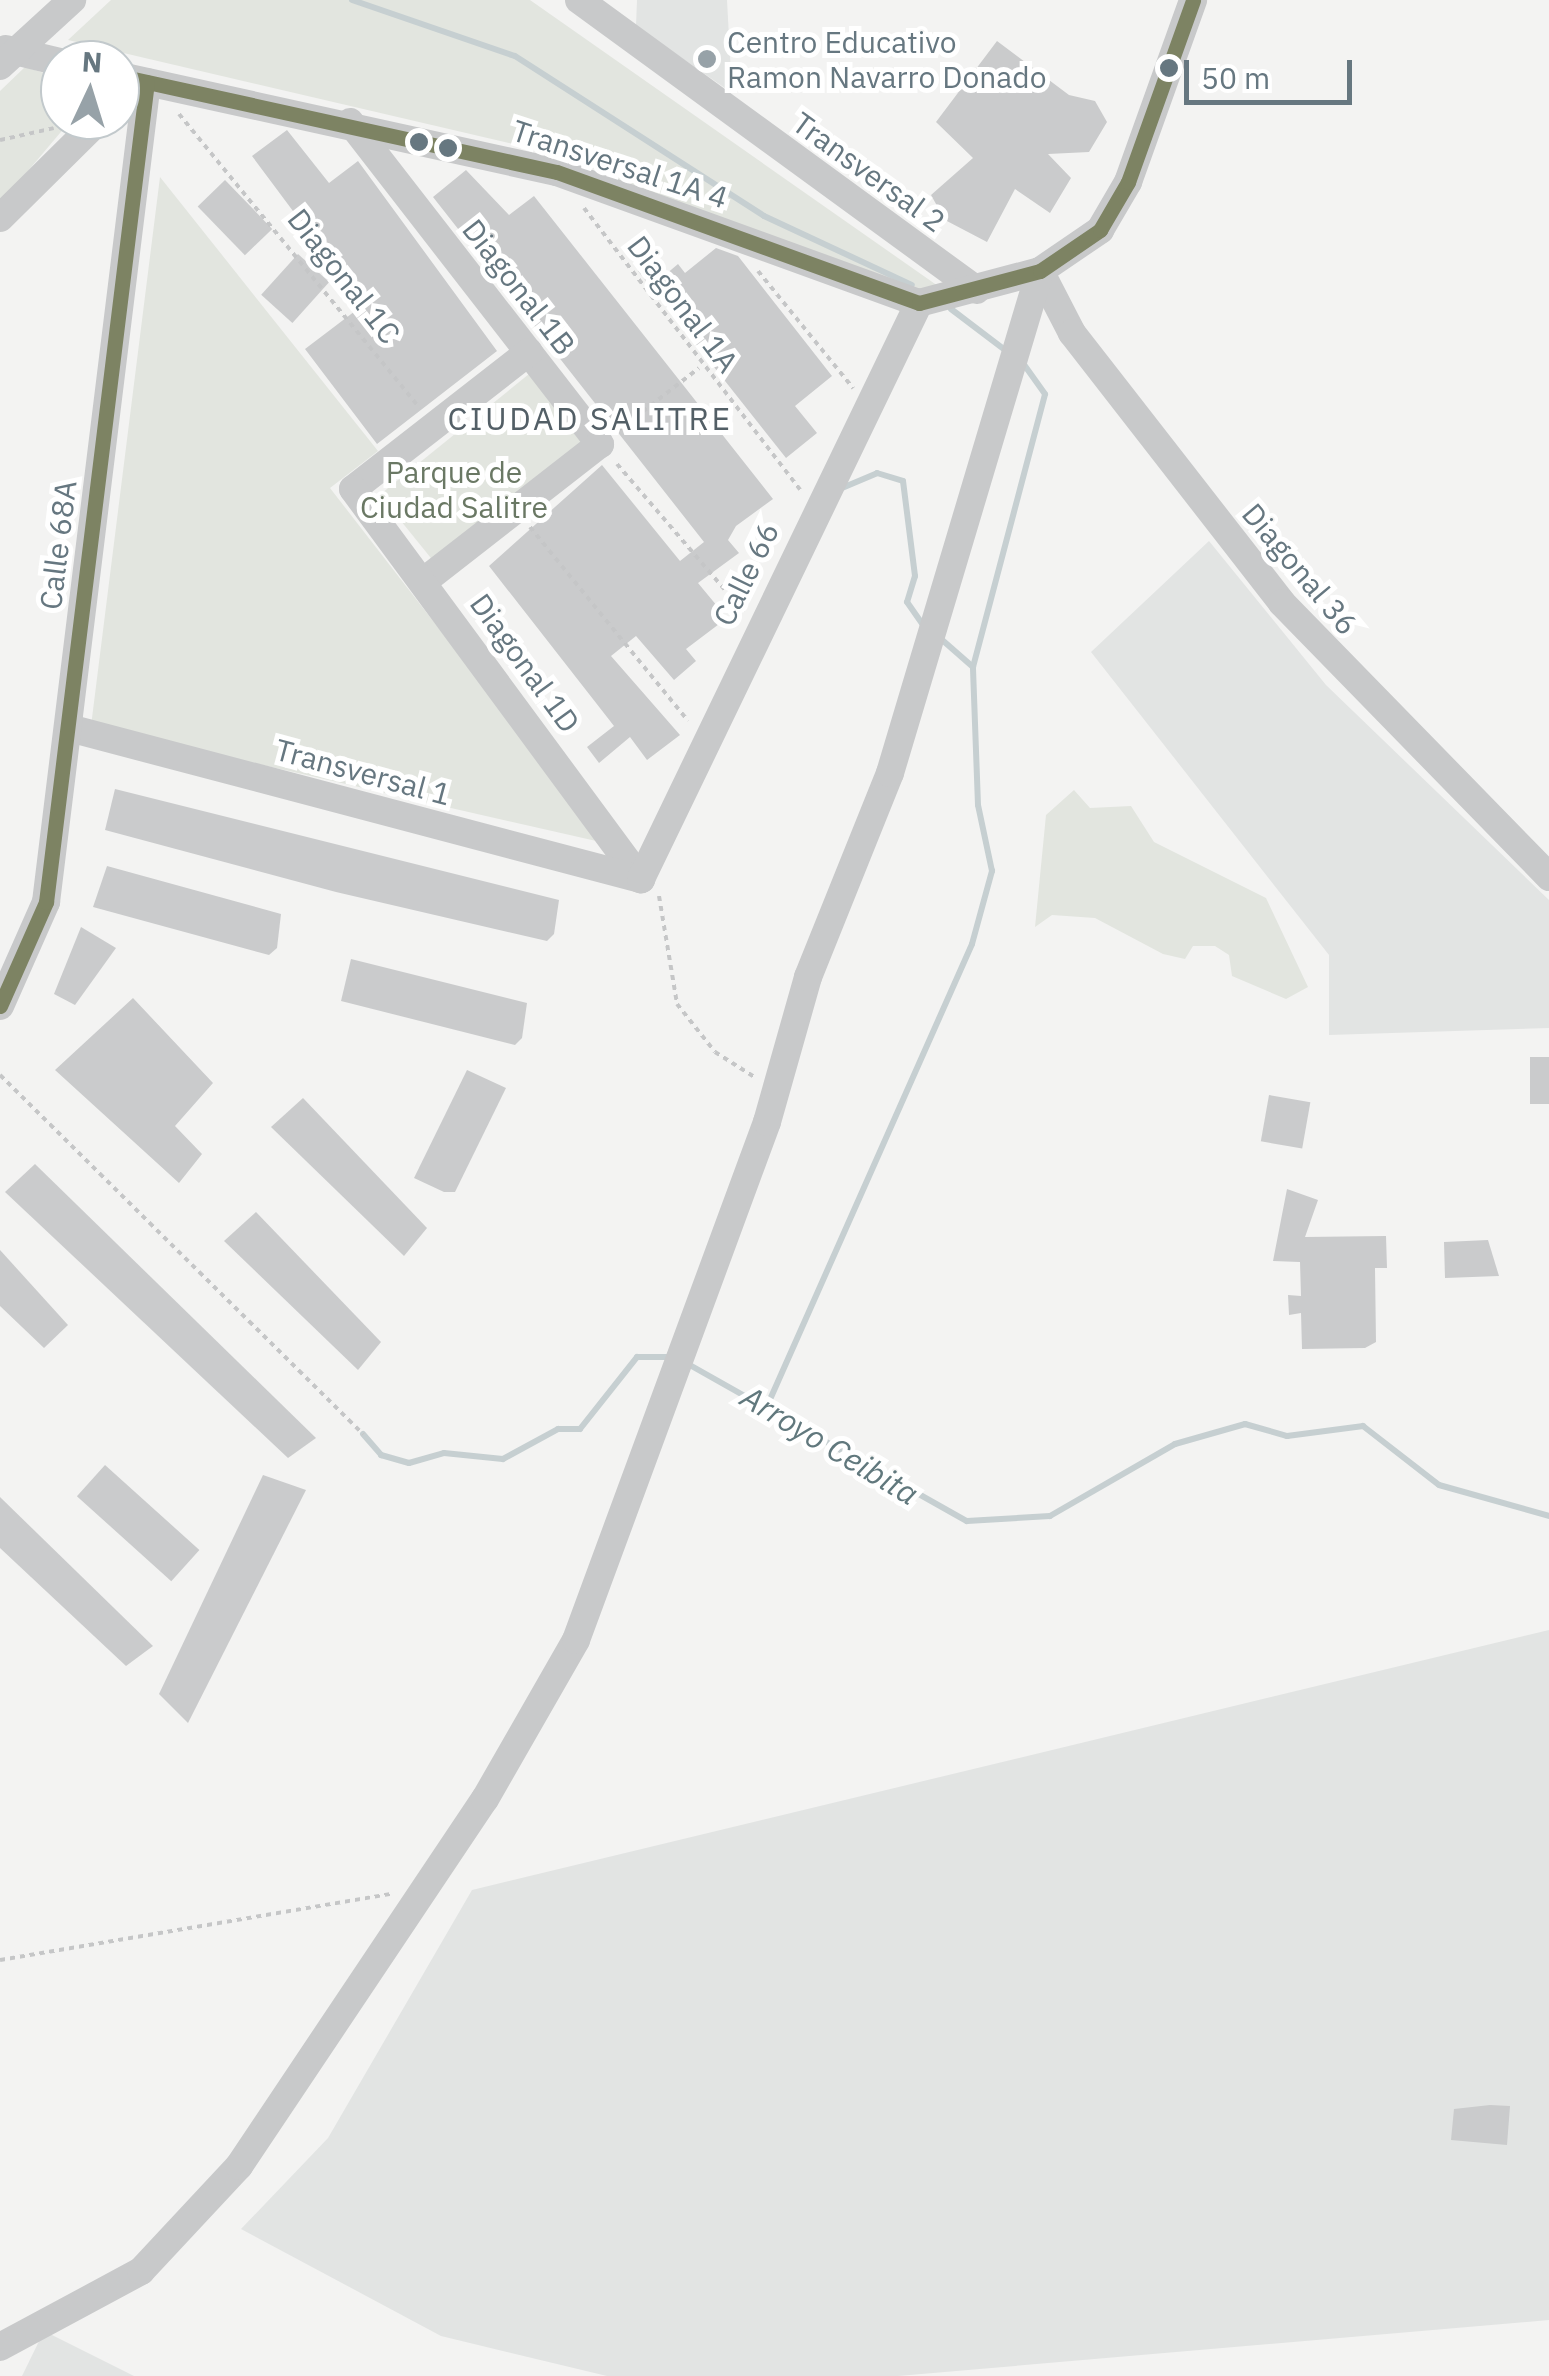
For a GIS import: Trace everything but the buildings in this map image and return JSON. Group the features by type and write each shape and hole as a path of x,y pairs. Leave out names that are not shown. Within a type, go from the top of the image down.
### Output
{"street":[{"path":"5,55 72,0"},
{"name":"Transversal 2","path":"579,0 609,12 976,290"},
{"path":"920,303 1040,271 1100,230 1128,182 1193,0"},
{"path":"5,55 40,59"},
{"name":"Transversal 1A 4","path":"140,86 350,122 557,172 920,303"},
{"name":"Diagonal 1B","path":"350,122 600,444"},
{"path":"2,214 78,140"},
{"name":"Calle 68A","path":"0,1006 54,906 127,140"},
{"path":"0,2347 141,2271 187,2229 256,2144 426,1889 576,1640 777,1084 934,632 1012,355 1040,271"},
{"name":"Diagonal 36","path":"1040,271 1072,333 1282,603 1549,877"},
{"name":"Calle 66","path":"646,868 814,507 920,303"},
{"path":"435,428 529,352"},
{"name":"Diagonal 1D","path":"435,428 353,489 646,868"},
{"path":"425,580 600,444"},
{"name":"Transversal 1","path":"69,728 646,868"}],"path":[{"name":"Diagonal 1C","path":"175,111 218,153 435,428"},
{"path":"0,140 40,127"},
{"name":"Diagonal 1A","path":"557,172 700,367 814,507"},
{"path":"726,232 867,405"},
{"path":"700,367 600,444 756,627"},
{"path":"517,511 703,739"},
{"path":"646,868 677,1004 715,1052 777,1084"},
{"path":"0,1075 363,1434"},
{"path":"0,1960 426,1889"}],"shaded area":[{"name":"Centro Educativo Ramon Navarro Donado","path":"637,0 727,0 732,93 636,26"},
{"path":"1209,541 1326,685 1549,900 1549,1028 1329,1035 1329,955 1091,652"},
{"path":"1549,1630 1549,2320 898,2376 607,2376 441,2336 241,2229 328,2138 472,1890"},
{"path":"44,2331 134,2376 22,2376"}],"green space":[{"path":"111,0 530,0 938,286 918,299 556,154 140,57 140,40 68,40"},
{"path":"25,67 40,72 40,140 54,140 0,204 0,91"},
{"path":"160,177 378,451 330,488 605,843 91,726"},
{"name":"Parque de Ciudad Salitre","path":"529,374 584,442 435,562 380,495"},
{"path":"1074,790 1090,808 1131,806 1154,842 1266,898 1308,987 1286,999 1232,976 1229,955 1215,946 1193,946 1185,959 1163,954 1095,918 1052,915 1035,927 1046,815"}],"waterway":[{"path":"352,0 515,56 764,216 912,285"},
{"path":"951,309 1009,353"},
{"path":"973,667 1045,394 1020,359"},
{"path":"842,488 877,473 903,481 915,576 907,602 925,628"},
{"path":"768,1404 972,944 992,871 978,805 973,667 940,638"},
{"name":"Arroyo Ceibita","path":"363,1434 381,1455 409,1463 444,1453 503,1459 558,1429 580,1429 637,1357 672,1357"},
{"name":"Arroyo Ceibita","path":"688,1364 967,1521 1050,1516 1175,1444 1245,1424 1287,1436 1363,1426 1439,1485 1549,1516"}],"transit line":[{"path":"140,80 557,172 919,303 1040,271 1100,230 1128,182 1193,0"},
{"path":"0,1006 46,902 147,82"}],"place":[{"name":"Centro Educativo Ramon Navarro Donado","path":"707,59"}],"district":[{"name":"CIUDAD SALITRE","path":"590,418"}]}
